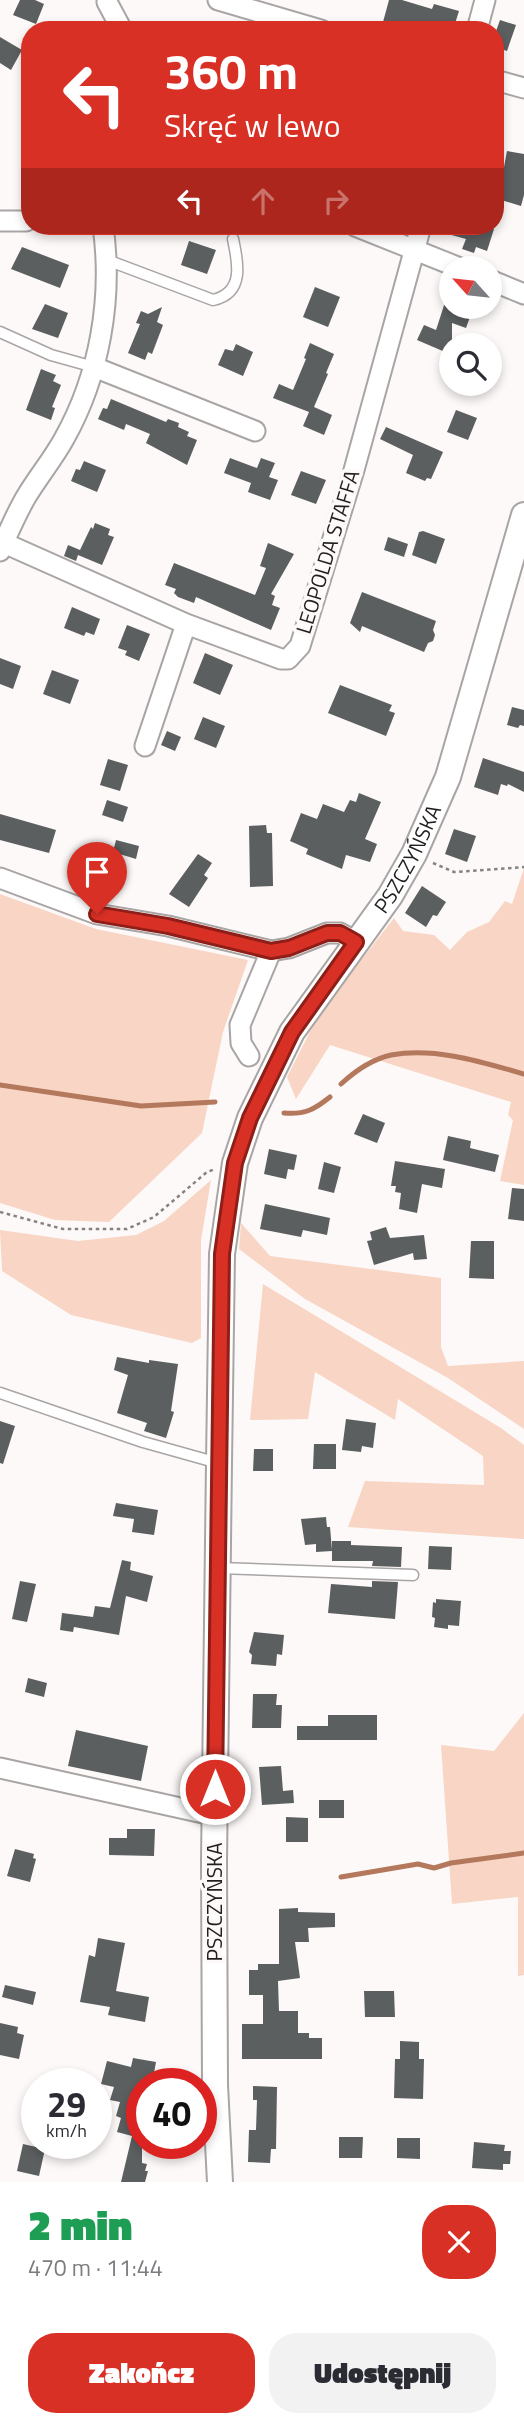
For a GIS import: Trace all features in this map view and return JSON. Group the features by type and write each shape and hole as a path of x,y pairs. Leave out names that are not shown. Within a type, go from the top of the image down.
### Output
{"street":[{"path":"218,0 290,21"},
{"path":"479,21 485,0"},
{"path":"106,21 107,1"},
{"path":"107,1 117,21"},
{"path":"504,82 524,88"},
{"path":"0,221 21,221"},
{"path":"2,547 26,498 65,438 83,400 94,367 102,330 107,260 104,235"},
{"path":"378,235 439,259"},
{"name":"LEOPOLDA STAFFA","path":"2,547 186,624 281,659 288,659 300,646 354,470 418,235"},
{"path":"502,285 524,294"},
{"path":"94,367 255,431"},
{"name":"PSZCZYŃSKA","path":"220,2182 215,2085 215,1813 222,1254 235,1163 250,1118 292,1032 390,896 414,854 448,777 524,514"},
{"path":"145,746 186,624"},
{"path":"0,878 97,914 168,926 271,951 289,948 327,933 340,933 356,942"},
{"path":"249,1056 241,1043 240,1025 271,951"},
{"path":"0,1768 203,1813 215,1813"}],"lane":[{"path":"107,260 213,300 229,293 239,267 233,239"},
{"path":"0,332 51,355 94,367"},
{"path":"0,1393 143,1442 219,1463"},
{"path":"218,1568 413,1576"}],"path":[{"path":"414,854 454,872 524,867"},
{"path":"0,1212 63,1230 127,1229 154,1217 207,1172 235,1163"}],"shaded area":[{"path":"524,868 524,1185 500,1181 513,1120 508,1115 511,1102 330,1045 296,1099 287,1077 319,1014 394,918 403,931 434,935 450,950 467,932 489,922 505,901 512,904"},
{"path":"0,894 96,929 248,960 223,1032 202,1133 109,1222 55,1220 0,1203"},
{"path":"211,1180 201,1240 201,1338 192,1343 71,1315 2,1271 0,1230 78,1241 136,1235 164,1221"},
{"path":"241,1223 270,1256 441,1278 441,1347 448,1366 524,1361 524,1429 448,1378 305,1299 239,1249"},
{"path":"263,1284 501,1428 524,1445 524,1539 348,1527 365,1481 484,1485 483,1456 398,1399 395,1420 315,1372 308,1419 250,1420"},
{"path":"524,1713 524,1975 518,1976 518,1897 452,1904 441,1745 494,1751"}],"building":[{"path":"20,0 35,0 44,4 37,21 28,21 13,15"},
{"path":"389,0 402,0 432,9 434,4 459,11 456,21 383,21"},
{"path":"504,21 516,25 507,51 504,50"},
{"path":"0,37 21,52 11,70 0,63"},
{"path":"507,151 524,154 524,195 521,206 504,201"},
{"path":"451,235 492,235 487,251 476,247 474,253 462,249 466,239"},
{"path":"189,241 216,250 207,274 181,265"},
{"path":"22,247 69,265 60,288 11,269"},
{"path":"315,287 340,297 328,327 303,317"},
{"path":"45,304 68,313 58,338 32,329"},
{"path":"162,307 157,322 163,325 152,354 148,352 145,360 128,353 140,324 136,323 141,311 148,314"},
{"path":"440,319 469,319 466,328 452,323 452,333 439,333 439,349 417,340 424,325 436,330"},
{"path":"310,343 334,354 314,407 332,415 324,435 303,426 309,412 273,398 279,384 293,390"},
{"path":"236,344 253,352 243,376 218,365 225,349 233,351"},
{"path":"41,369 56,375 53,381 61,385 52,407 55,408 51,420 26,410"},
{"path":"111,399 166,422 168,419 179,423 178,427 189,432 187,436 197,440 187,465 146,443 150,434 126,424 124,430 98,419"},
{"path":"456,410 477,418 468,440 447,432"},
{"path":"386,427 443,452 431,479 427,478 425,481 406,473 413,455 380,439"},
{"path":"230,458 257,468 261,458 275,463 269,477 278,480 270,500 248,492 251,483 224,473"},
{"path":"84,461 106,470 97,492 71,481 76,469 80,470"},
{"path":"301,471 326,480 316,504 291,495"},
{"path":"95,523 110,529 108,535 114,537 102,565 78,555 76,561 64,556 68,545 80,550"},
{"path":"419,532 445,539 436,564 412,555"},
{"path":"388,537 408,544 404,557 384,550"},
{"path":"268,543 294,554 271,594 275,596 272,605 280,608 271,630 196,597 194,603 178,597 174,593 176,589 165,585 174,563 255,595 266,568 260,566"},
{"path":"362,592 436,621 433,641 428,643 424,652 362,626 360,632 350,623"},
{"path":"72,607 100,619 94,635 86,632 84,636 64,628"},
{"path":"127,625 150,634 139,661 125,655 127,651 118,648"},
{"path":"205,653 233,665 220,695 193,683"},
{"path":"0,658 21,666 13,689 0,684"},
{"path":"52,670 79,680 70,704 43,694"},
{"path":"340,685 392,705 389,711 395,713 386,736 328,713"},
{"path":"512,707 524,710 524,726 520,725 518,728 507,725"},
{"path":"203,717 225,726 216,748 194,739"},
{"path":"167,731 181,737 175,751 161,745"},
{"path":"483,758 524,772 524,792 508,784 501,784 498,795 474,787"},
{"path":"108,759 128,765 120,791 100,785"},
{"path":"359,793 381,802 365,839 377,844 370,862 346,855 342,869 306,854 308,849 290,841 301,813 317,819 323,804 344,812 350,800 356,802"},
{"path":"107,800 128,807 123,822 102,815"},
{"path":"0,814 56,830 49,853 0,840"},
{"path":"266,825 267,833 272,833 273,886 250,887 249,826"},
{"path":"454,829 476,836 467,862 445,854"},
{"path":"116,840 139,846 136,859 113,852"},
{"path":"198,854 212,863 204,875 208,878 189,907 169,894"},
{"path":"422,886 446,902 426,927 405,913"},
{"path":"363,1114 385,1123 377,1143 354,1134"},
{"path":"448,1136 471,1141 470,1148 499,1155 495,1172 443,1160"},
{"path":"269,1149 297,1155 294,1170 288,1169 286,1179 264,1174"},
{"path":"395,1161 445,1169 442,1188 422,1184 417,1213 399,1209 401,1193 395,1192 396,1186 391,1186"},
{"path":"324,1162 341,1167 334,1193 318,1189"},
{"path":"512,1188 524,1189 524,1221 508,1219"},
{"path":"265,1204 330,1218 327,1235 303,1230 301,1237 260,1229"},
{"path":"386,1227 390,1238 424,1235 427,1259 414,1260 413,1253 374,1265 367,1241 372,1240 370,1232"},
{"path":"471,1241 494,1241 494,1279 469,1278"},
{"path":"117,1357 149,1363 149,1360 178,1364 171,1411 174,1412 166,1438 144,1431 147,1423 117,1413 128,1375 114,1370"},
{"path":"346,1419 376,1423 373,1448 362,1446 361,1452 342,1450"},
{"path":"0,1421 15,1426 3,1464 0,1463"},
{"path":"314,1444 336,1444 336,1469 313,1469"},
{"path":"254,1449 273,1449 273,1471 253,1471"},
{"path":"116,1503 158,1510 154,1535 132,1532 134,1519 113,1516"},
{"path":"326,1517 327,1527 330,1527 332,1550 332,1541 351,1541 351,1545 402,1547 401,1567 372,1566 373,1561 332,1561 332,1551 316,1552 316,1544 305,1545 301,1519"},
{"path":"429,1546 452,1547 451,1570 428,1569"},
{"path":"122,1560 131,1562 130,1570 153,1576 147,1602 126,1596 119,1635 74,1627 73,1632 60,1630 62,1613 93,1617 95,1606 110,1608"},
{"path":"20,1581 36,1584 27,1622 12,1619"},
{"path":"372,1581 398,1582 395,1619 328,1613 331,1584 372,1587"},
{"path":"436,1599 461,1601 459,1626 448,1625 448,1629 434,1627 433,1602 436,1603"},
{"path":"254,1632 284,1635 282,1655 277,1654 276,1666 251,1664 252,1655 249,1652"},
{"path":"28,1678 47,1683 44,1697 25,1692"},
{"path":"253,1694 277,1694 276,1705 282,1705 281,1728 252,1728"},
{"path":"328,1715 377,1715 377,1740 297,1740 297,1726 328,1726"},
{"path":"76,1730 148,1746 141,1781 68,1766"},
{"path":"281,1766 283,1791 293,1790 294,1803 262,1805 259,1767"},
{"path":"319,1800 344,1800 344,1818 319,1818"},
{"path":"286,1817 308,1818 308,1842 286,1842"},
{"path":"127,1829 155,1829 154,1856 109,1855 109,1838 127,1838"},
{"path":"15,1849 34,1854 33,1858 36,1859 30,1882 7,1876"},
{"path":"298,1908 298,1912 335,1913 335,1927 308,1928 309,1942 295,1942 300,1978 278,1981 279,2011 298,2011 298,2033 309,2033 309,2038 322,2038 322,2059 242,2059 242,2024 263,2024 263,1995 249,1995 249,1970 258,1970 258,1964 279,1964 279,1909"},
{"path":"98,1938 125,1943 116,1991 149,1997 145,2022 108,2015 110,2007 80,2002 89,1955 95,1957"},
{"path":"5,1985 36,1992 33,2005 2,1997"},
{"path":"364,1991 394,1991 395,2017 365,2017"},
{"path":"0,2023 18,2027 17,2033 24,2035 19,2059 0,2055"},
{"path":"400,2041 419,2042 419,2059 424,2059 423,2099 394,2098 395,2059 400,2059"},
{"path":"133,2058 156,2062 155,2068 126,2068 126,2134 117,2132 121,2118 116,2116 120,2102 112,2100 112,2068 105,2068 107,2061 131,2067"},
{"path":"253,2086 277,2087 276,2149 271,2149 270,2163 248,2162 249,2130 256,2130 257,2100 253,2100"},
{"path":"339,2137 363,2137 362,2158 339,2158"},
{"path":"397,2138 420,2138 420,2159 397,2158"},
{"path":"474,2142 505,2145 504,2151 511,2151 510,2164 503,2164 503,2170 472,2168"},
{"path":"21,2153 21,2159 43,2159 39,2176 17,2171"},
{"path":"126,2159 142,2159 142,2163 147,2164 145,2182 121,2182"}],"waterway":[{"path":"341,1084 377,1060 408,1053 458,1057 524,1074"},
{"path":"0,1085 141,1106 215,1102"},
{"path":"284,1113 309,1110 330,1097"},
{"path":"341,1877 418,1864 434,1868 451,1863 524,1853"}],"route":[{"path":"97,914 168,926 271,951 289,948 327,933 340,933 356,942 292,1032 250,1118 235,1163 222,1254 215,1789"}]}
